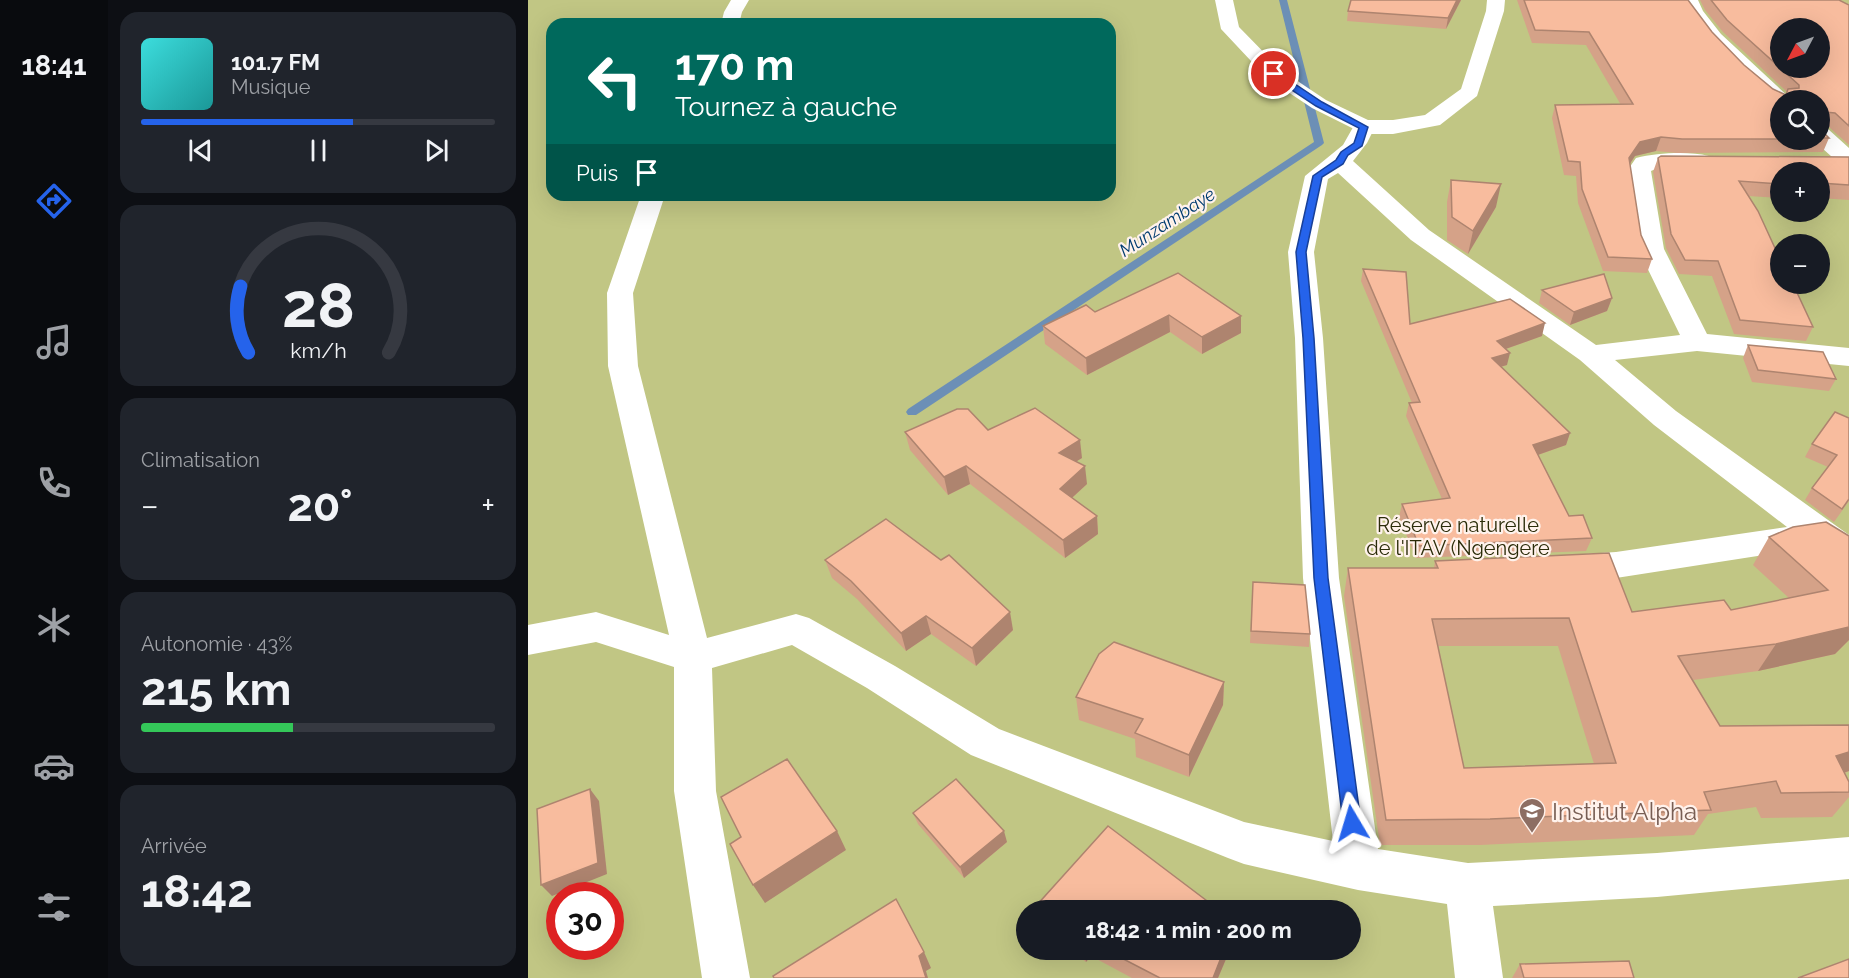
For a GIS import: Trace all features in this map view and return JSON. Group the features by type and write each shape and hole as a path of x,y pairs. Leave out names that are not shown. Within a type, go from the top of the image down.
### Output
{"street":[{"path":"732,18 740,0"},
{"path":"1224,0 1230,29 1274,74 1319,104 1364,127 1393,127 1432,120 1470,92 1496,0"},
{"path":"1689,0 1691,10 1705,27 1737,61 1770,90"},
{"path":"1358,868 1321,578 1309,349 1301,252 1317,176 1340,162 1345,154 1358,144 1364,127"},
{"path":"1830,143 1849,161"},
{"path":"1697,342 1651,249 1639,171 1644,163 1656,160 1728,161"},
{"path":"1818,160 1849,161"},
{"path":"1340,162 1420,235 1590,354 1665,418 1835,543"},
{"path":"651,201 620,293 623,366 693,658 695,791 726,978"},
{"path":"1590,354 1697,342 1849,357"},
{"path":"1535,570 1616,565 1835,543"},
{"path":"1321,578 1357,577"},
{"path":"528,640 596,627 693,658 796,629 881,677 985,742 1244,843 1358,868 1468,885 1657,875 1849,858"},
{"path":"1468,885 1479,978"}],"green space":[{"name":"Réserve naturelle de l'ITAV (Ngengere","path":"528,0 1849,0 1849,978 528,978"}],"building":[{"path":"1351,0 1457,0 1448,18 1348,11"},
{"path":"1524,0 1688,0 1712,32 1744,65 1775,90 1770,90 1770,139 1661,137 1640,142 1629,158 1641,235 1652,259 1608,257 1582,189 1580,162 1568,161 1555,105 1633,104 1589,32 1535,30"},
{"path":"1711,0 1839,0 1849,5 1849,126 1835,113 1830,112 1830,90 1788,90 1799,88 1799,85 1791,78 1830,78 1830,18 1770,18 1770,59 1727,20"},
{"path":"1661,156 1849,157 1849,185 1830,184 1830,162 1770,162 1770,183 1739,181 1758,211 1770,237 1770,294 1798,294 1813,327 1740,320 1718,261 1685,260 1671,234 1658,158"},
{"path":"1451,180 1501,184 1473,231 1452,217"},
{"path":"1363,269 1406,272 1410,324 1510,299 1545,323 1497,341 1510,353 1492,358 1570,433 1533,445 1569,516 1583,515 1592,538 1419,546 1402,504 1450,498 1409,403 1420,402"},
{"path":"1178,273 1241,316 1202,337 1169,315 1086,358 1043,326 1086,305 1095,312"},
{"path":"1604,274 1612,298 1574,312 1542,290"},
{"path":"1748,345 1823,352 1836,379 1758,370"},
{"path":"1035,408 1080,440 1059,453 1085,466 1060,489 1097,516 1063,540 966,466 944,477 905,432 957,409 968,409 988,430"},
{"path":"1835,412 1849,418 1849,499 1842,509 1812,488 1837,455 1812,444"},
{"path":"886,519 941,560 949,555 1010,612 972,648 926,616 901,633 851,581 825,560"},
{"path":"1826,522 1849,536 1849,627 1776,644 1678,656 1720,726 1849,725 1849,752 1836,756 1849,782 1849,792 1781,793 1776,781 1704,792 1711,810 1490,819 1386,820 1348,568 1438,568 1435,561 1609,553 1632,612 1724,600 1731,610 1828,590 1769,537 1793,527","holes":["1569,618 1616,763 1464,768 1432,619"]},
{"path":"1253,582 1305,585 1310,634 1251,631"},
{"path":"1114,642 1224,682 1189,755 1135,733 1143,719 1076,697 1099,654"},
{"path":"787,759 837,831 753,885 730,844 741,837 721,797"},
{"path":"956,779 1004,831 960,867 913,813"},
{"path":"590,789 598,863 541,885 537,809"},
{"path":"1108,826 1206,900 1041,900"},
{"path":"896,899 924,952 919,956 926,978 774,978 773,976"},
{"path":"1849,959 1849,978 1798,978"},
{"path":"1125,960 1220,960 1213,978 1160,978"},
{"path":"1629,961 1634,978 1524,978 1520,964"}],"waterway":[{"name":"Munzambaye","path":"912,412 1319,143 1283,0"}],"place":[{"name":"Institut Alpha","path":"1532,834"}],"route":[{"path":"1274,74 1319,104 1364,127 1358,144 1345,154 1340,162 1317,176 1301,252 1309,338 1321,578 1352,823"}]}
